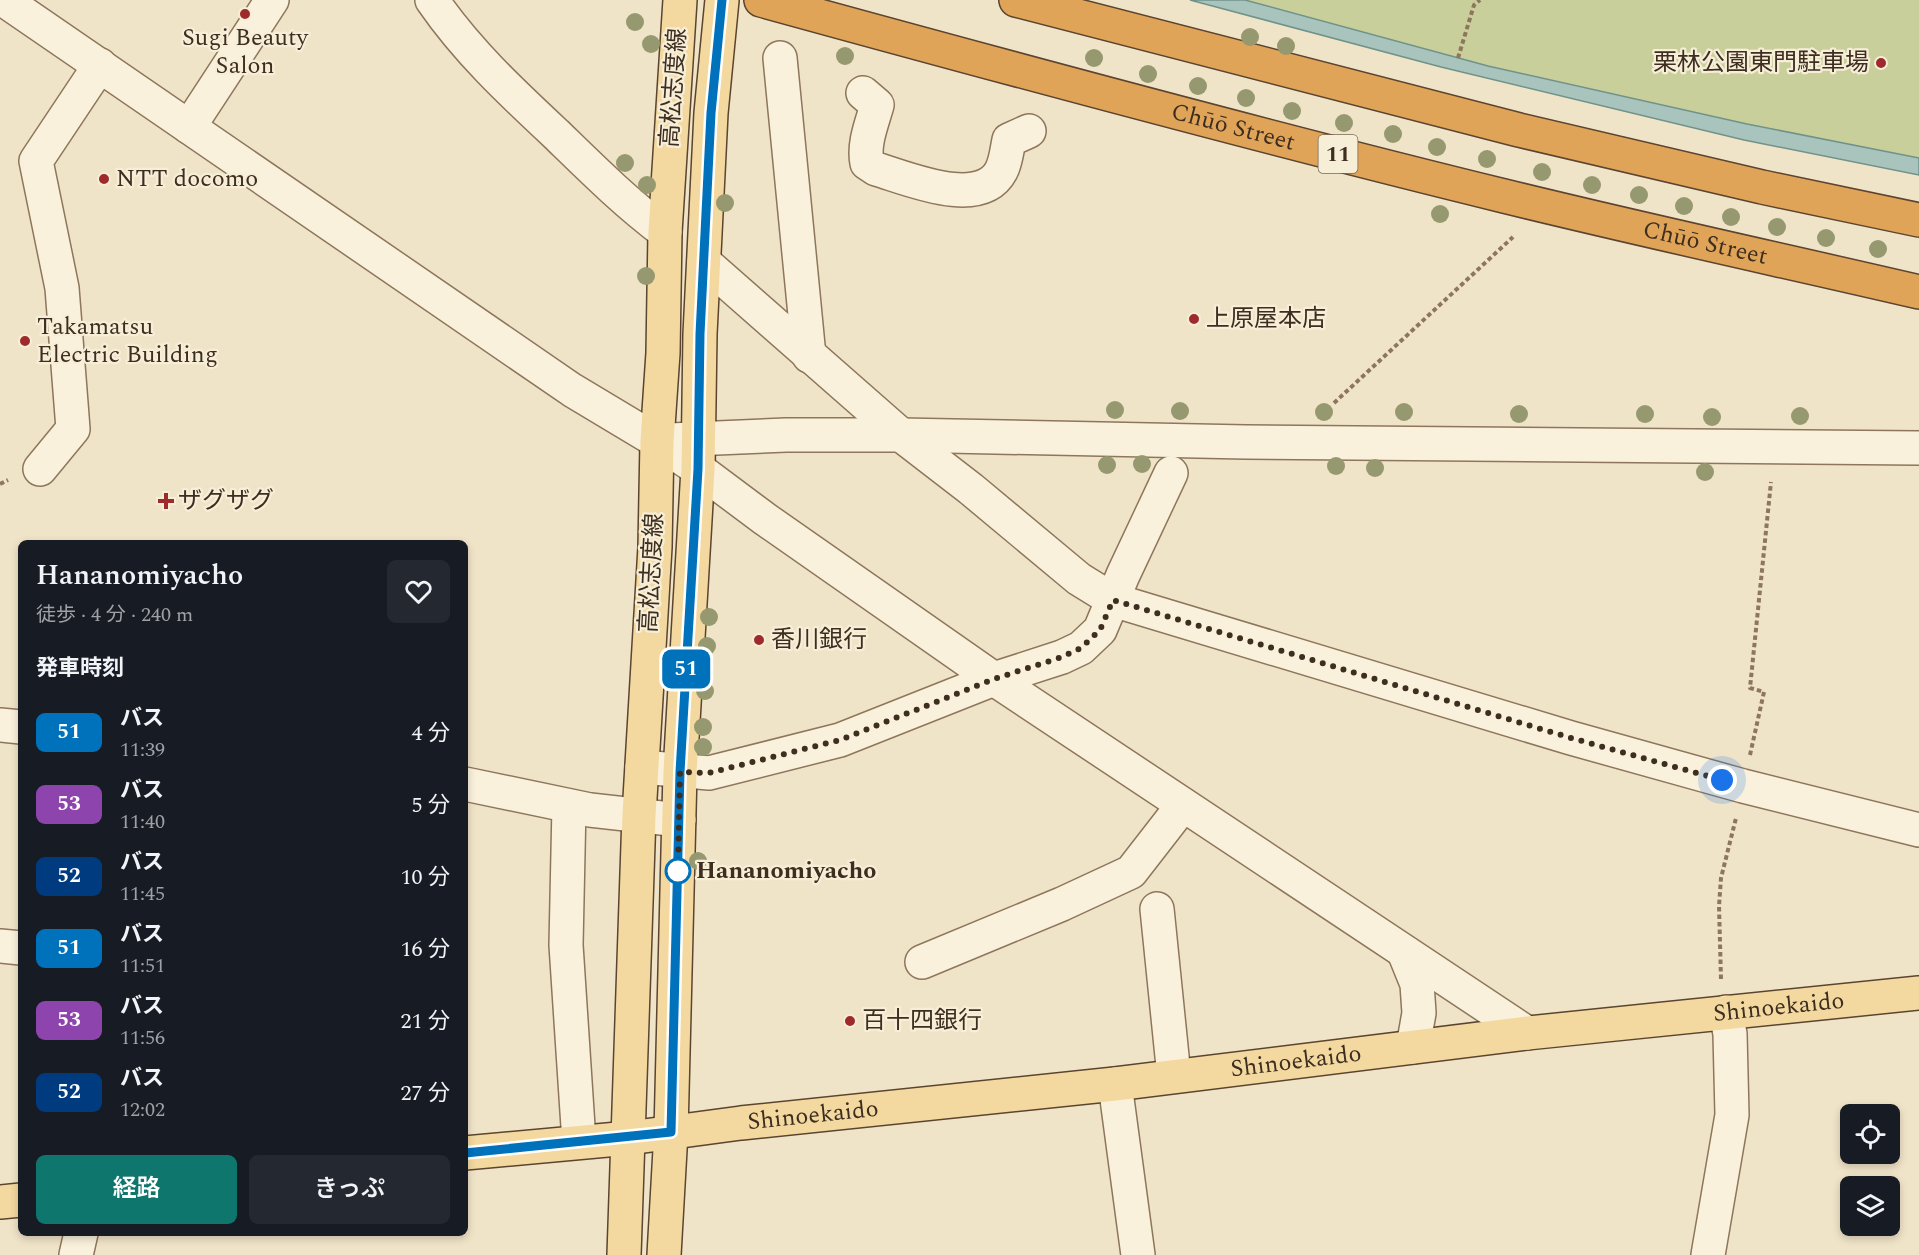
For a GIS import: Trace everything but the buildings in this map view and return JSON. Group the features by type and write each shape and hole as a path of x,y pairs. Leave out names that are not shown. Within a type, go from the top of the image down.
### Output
{"highway":[{"name":"Chūō Street","path":"761,0 1042,78 1364,161 1507,197 1919,292"},
{"path":"1016,0 1520,130 1762,187 1919,220"}],"main road":[{"name":"高松志度線","path":"624,1255 639,815 655,547 657,441 663,353 664,232 680,0"},
{"name":"高松志度線","path":"664,1255 671,1132 680,772 698,454 711,113 722,0"},
{"name":"Shinoekaido","path":"468,1153 628,1138 1115,1084 1527,1033 1919,993"},
{"path":"0,1202 18,1200"}],"street":[{"path":"4,0 572,390 657,441 698,454 765,519 994,679 1527,1033"},
{"path":"189,127 272,0"},
{"path":"432,0 450,27 490,72 634,209 664,232"},
{"path":"780,58 809,356"},
{"path":"40,469 73,429 62,288 36,161 100,66"},
{"path":"862,93 876,105 868,138 867,163 876,169 940,188 954,190 983,187 992,181 1001,170 1009,140 1029,131"},
{"path":"704,262 901,435 1079,579 1113,600 1571,738 1743,786 1919,830"},
{"path":"698,454 786,435 1919,448"},
{"path":"642,767 709,773 840,740 994,679 1062,657 1081,648 1100,630 1171,473"},
{"path":"0,725 18,727"},
{"path":"468,785 569,806 679,820"},
{"path":"922,962 1062,904 1131,872 1183,805"},
{"path":"569,806 566,945 579,1142"},
{"path":"1157,909 1174,1076"},
{"path":"0,946 18,948"},
{"path":"1404,952 1417,984 1419,1013 1413,1047"},
{"path":"1708,1255 1732,1115 1730,1034 1726,1012"},
{"path":"1115,1084 1138,1255"},
{"path":"76,1255 80,1236"}],"path":[{"path":"1458,58 1474,5 1480,0"},
{"path":"1334,403 1513,237"},
{"path":"1726,1012 1721,998 1719,906 1721,878 1764,692 1750,688 1771,482"}],"green space":[{"path":"1245,0 1919,0 1919,158 1747,124 1488,66"}],"water":[{"path":"1190,0 1245,0 1488,66 1747,124 1919,158 1919,175 1744,140 1441,67"}],"bus line":[{"name":"51","path":"468,1153 671,1132 680,772 695,542 700,334 712,88 722,0"}],"place":[{"name":"Sugi Beauty Salon","path":"245,14"},
{"name":"栗林公園東門駐車場","path":"1881,63"},
{"name":"NTT docomo","path":"104,179"},
{"name":"上原屋本店","path":"1194,319"},
{"name":"Takamatsu Electric Building","path":"25,341"},
{"name":"ザグザグ","path":"166,501"},
{"name":"香川銀行","path":"759,640"},
{"name":"Hananomiyacho","path":"678,871"},
{"name":"百十四銀行","path":"850,1021"}],"route":[{"path":"678,871 680,772 709,773 840,740 994,679 1062,657 1081,648 1100,630 1113,600 1571,738 1722,780"}]}
